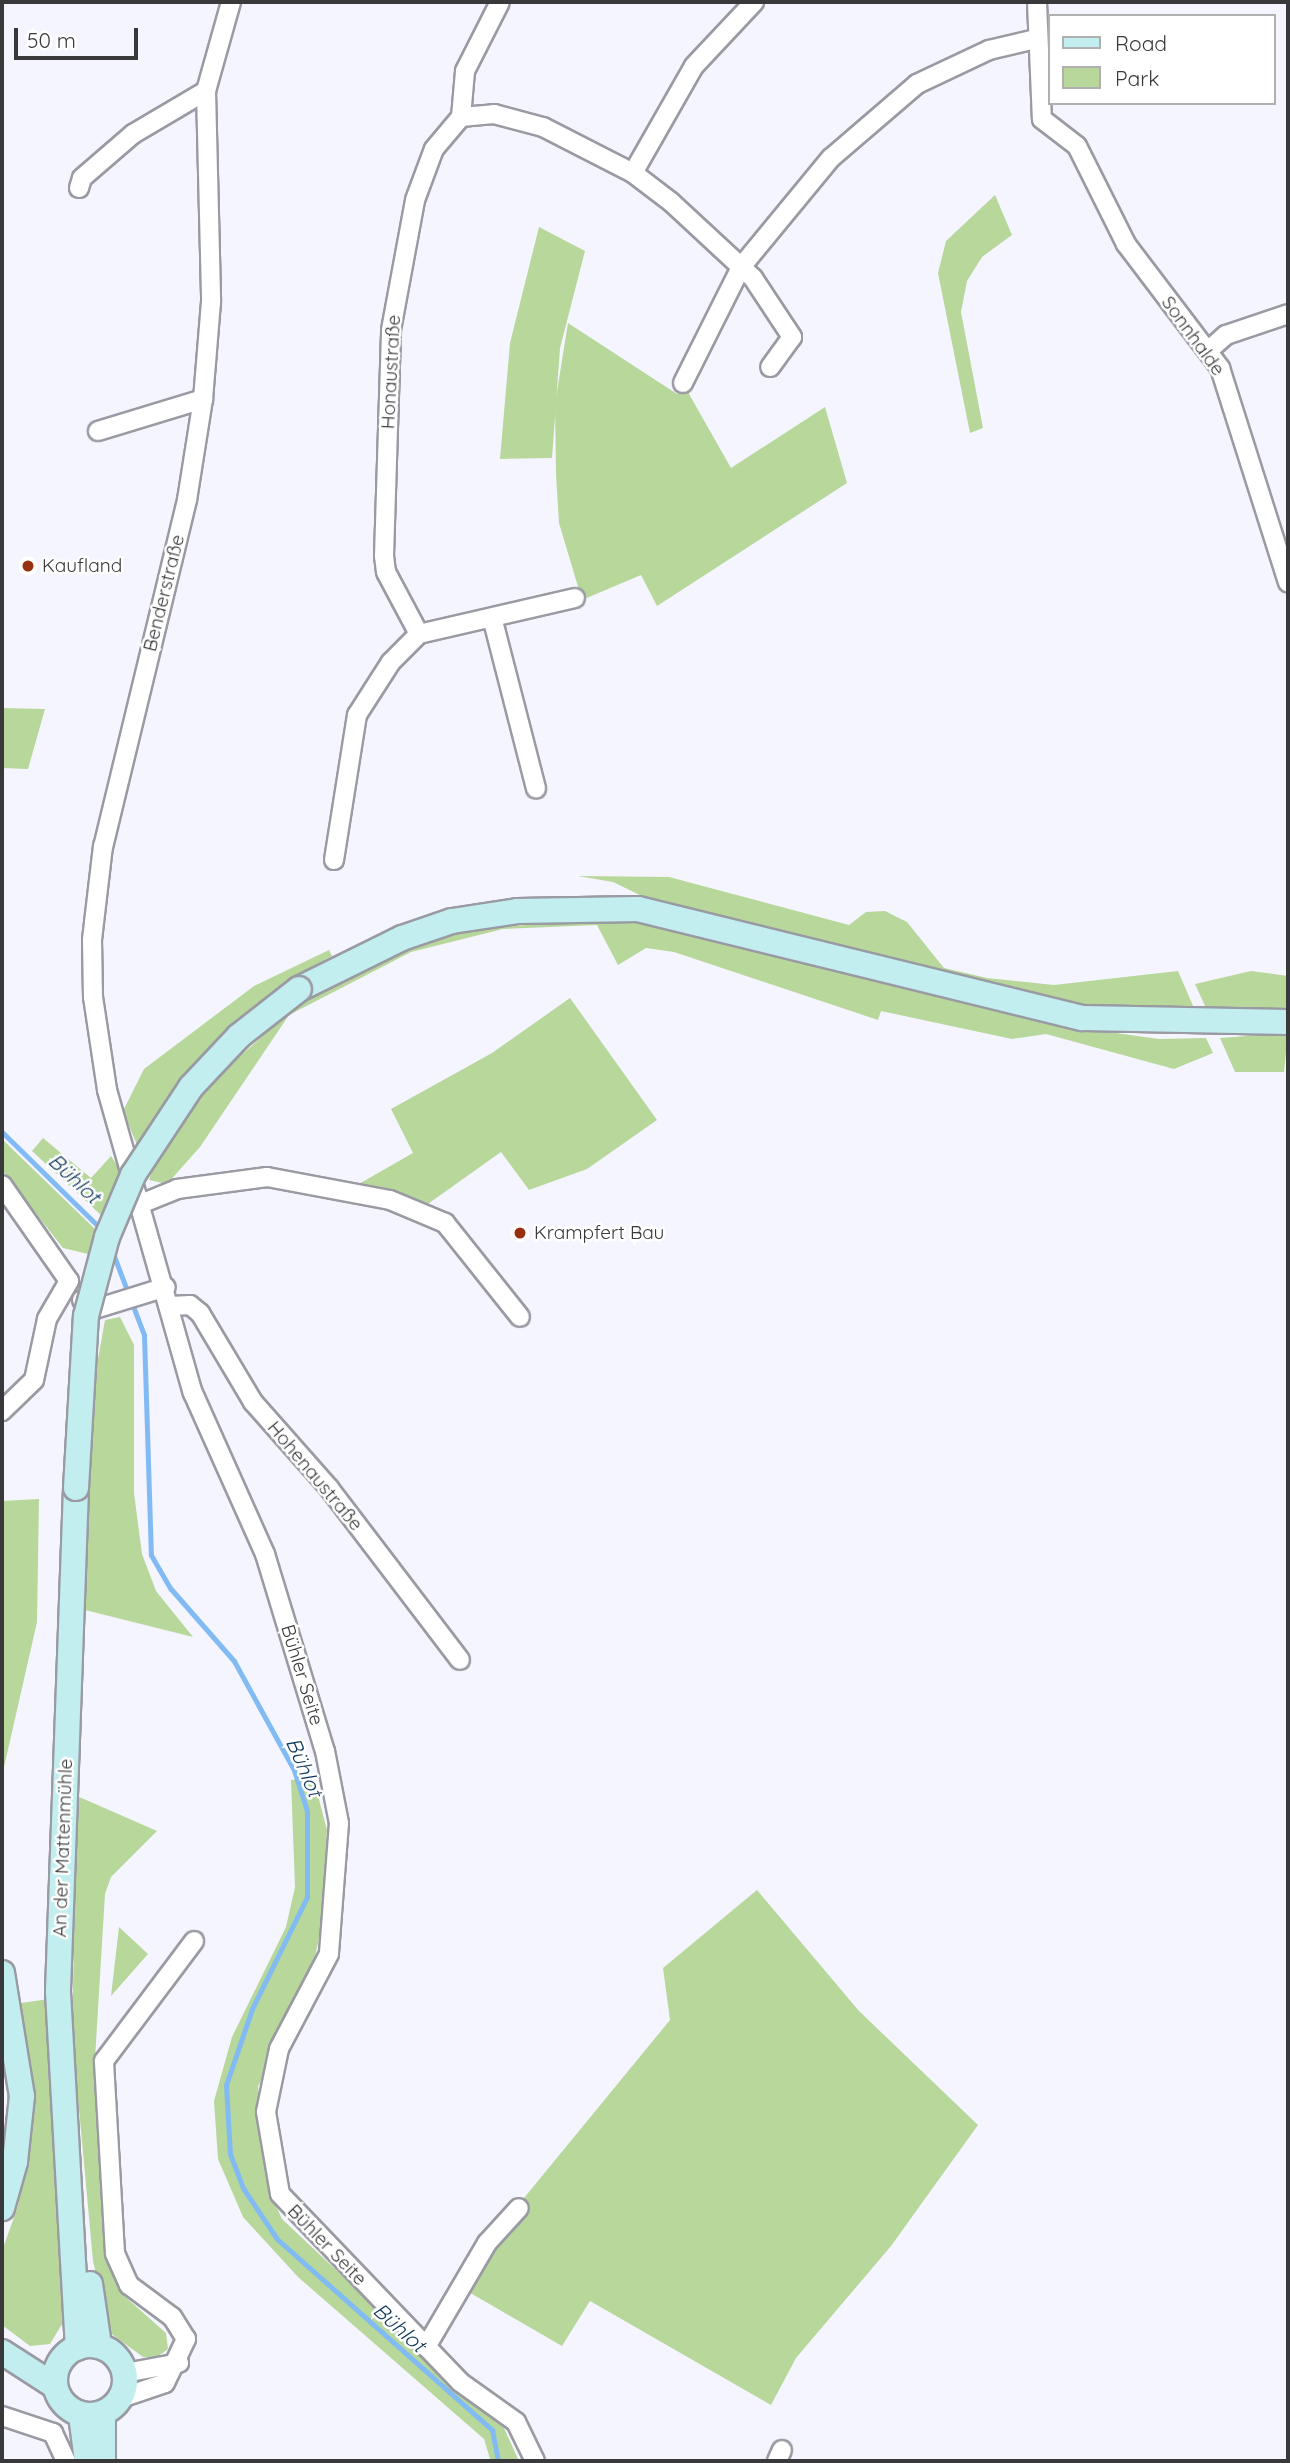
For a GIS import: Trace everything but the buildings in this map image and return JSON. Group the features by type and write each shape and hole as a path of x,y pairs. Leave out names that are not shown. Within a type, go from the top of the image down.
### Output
{"main road":[{"name":"An der Mattenmühle","path":"79,2351 74,2208 58,1992 76,1488 86,1316 107,1237 133,1175 191,1087 239,1036 299,989 402,938 453,922 517,911 638,909 1013,1003 1149,1023 1278,1022"},
{"path":"2,1973 22,2096 15,2162 2,2208"},
{"path":"55,2386 79,2351"},
{"path":"6,2356 79,2351 120,2361 87,2461"},
{"path":"6,2356 55,2386 60,2399 108,2400"},
{"path":"103,2461 108,2400"}],"street":[{"name":"Benderstraße","path":"107,1090 93,997 95,894 187,500 203,399 211,302 206,91 231,2"},
{"path":"500,2 465,71 461,117 520,118 633,173 741,267 792,337 770,367"},
{"path":"633,173 694,66 754,2"},
{"path":"683,383 741,267 831,158 917,84 989,50 1036,39 1037,2"},
{"name":"Sonnhalde","path":"1036,39 1042,119 1077,146 1126,244 1208,351 1235,401 1268,534 1288,583"},
{"path":"79,188 82,178 133,134 206,91"},
{"name":"Honaustraße","path":"419,634 386,572 384,556 391,330 415,200 434,149 461,117"},
{"path":"1208,351 1226,335 1288,314"},
{"path":"97,431 203,399"},
{"path":"334,860 357,715 370,689 419,634 493,621 575,598"},
{"path":"493,621 536,789"},
{"name":"Bühler Seite","path":"107,1090 143,1203 207,1435 265,1554 325,1752 338,1823 329,1954 279,2049 267,2112 273,2164 291,2212 460,2382 516,2422 535,2461"},
{"path":"143,1203 177,1189 267,1177 390,1200 445,1223 520,1317"},
{"path":"2,1185 69,1282 47,1319 34,1380 2,1410"},
{"path":"79,1298 95,1309 166,1287"},
{"name":"Hohenaustraße","path":"171,1306 190,1305 200,1313 253,1402 329,1488 460,1660"},
{"path":"108,2400 155,2390 185,2352 182,2328 130,2285 115,2253 102,2076 109,2051 194,1941"},
{"path":"426,2347 486,2243 519,2208"},
{"path":"108,2400 178,2363"},
{"path":"2,2416 53,2433 66,2461"}],"green space":[{"path":"995,195 1012,235 982,257 967,281 961,312 983,428 970,433 938,273 946,241"},
{"path":"539,227 585,251 560,348 552,458 500,459 510,343"},
{"path":"568,323 677,394 685,387 731,468 825,407 847,483 657,606 641,575 582,600 559,523 556,474 555,404"},
{"path":"2,708 45,709 28,769 2,768"},
{"path":"578,876 669,877 849,925 866,912 885,911 907,922 944,968 987,978 1054,985 1178,971 1194,1008 1094,1010 656,903 613,882"},
{"path":"596,919 646,922 1044,1023 1159,1039 1206,1038 1213,1053 1174,1069 1046,1034 1012,1039 881,1011 878,1020 674,952 646,948 618,965 597,925 503,929 411,952 289,1015 200,1147 167,1184 149,1180 158,1154 214,1079 308,996 395,952 457,931"},
{"path":"329,950 332,956 288,980 191,1072 137,1145 123,1111 144,1069 254,986"},
{"path":"1251,971 1288,976 1288,1012 1206,1008 1195,984"},
{"path":"570,998 657,1120 587,1169 529,1190 501,1152 425,1206 357,1185 413,1153 391,1109 492,1053"},
{"path":"1288,1033 1284,1072 1235,1072 1220,1038"},
{"path":"43,1138 91,1178 111,1156 122,1173 103,1217 32,1151"},
{"path":"2,1139 97,1231 88,1254 63,1248 2,1170"},
{"path":"120,1317 134,1345 134,1493 142,1554 156,1591 193,1637 81,1609 96,1370 105,1320"},
{"path":"39,1499 37,1622 2,1776 2,1501"},
{"path":"313,1777 327,1830 322,1925 313,1965 258,2087 270,2193 282,2219 504,2428 519,2461 490,2459 484,2439 298,2277 243,2217 218,2159 214,2101 232,2037 286,1927 295,1887 291,1780"},
{"path":"77,1796 157,1831 111,1877 105,1894 95,2059 114,2269 122,2294 166,2333 168,2349 156,2358 143,2357 109,2332 93,2261 72,2033"},
{"path":"757,1890 859,2011 978,2125 891,2246 796,2358 771,2405 590,2301 562,2346 467,2291 487,2243 670,2020 663,1968"},
{"path":"119,1927 148,1954 111,1996"},
{"path":"49,1999 48,2069 67,2316 50,2344 30,2346 2,2325 2,2251 18,2206 32,2108 21,2003"}],"waterway":[{"name":"Bühlot","path":"2,1132 102,1230"},
{"name":"Bühlot","path":"112,1251 144,1335 151,1555 171,1589 234,1661 294,1770 307,1811 307,1897 252,2009 226,2085 230,2154 243,2188 277,2239 492,2430 498,2461"}],"place":[{"name":"Kaufland","path":"28,566"},
{"name":"Krampfert Bau","path":"520,1233"}]}
